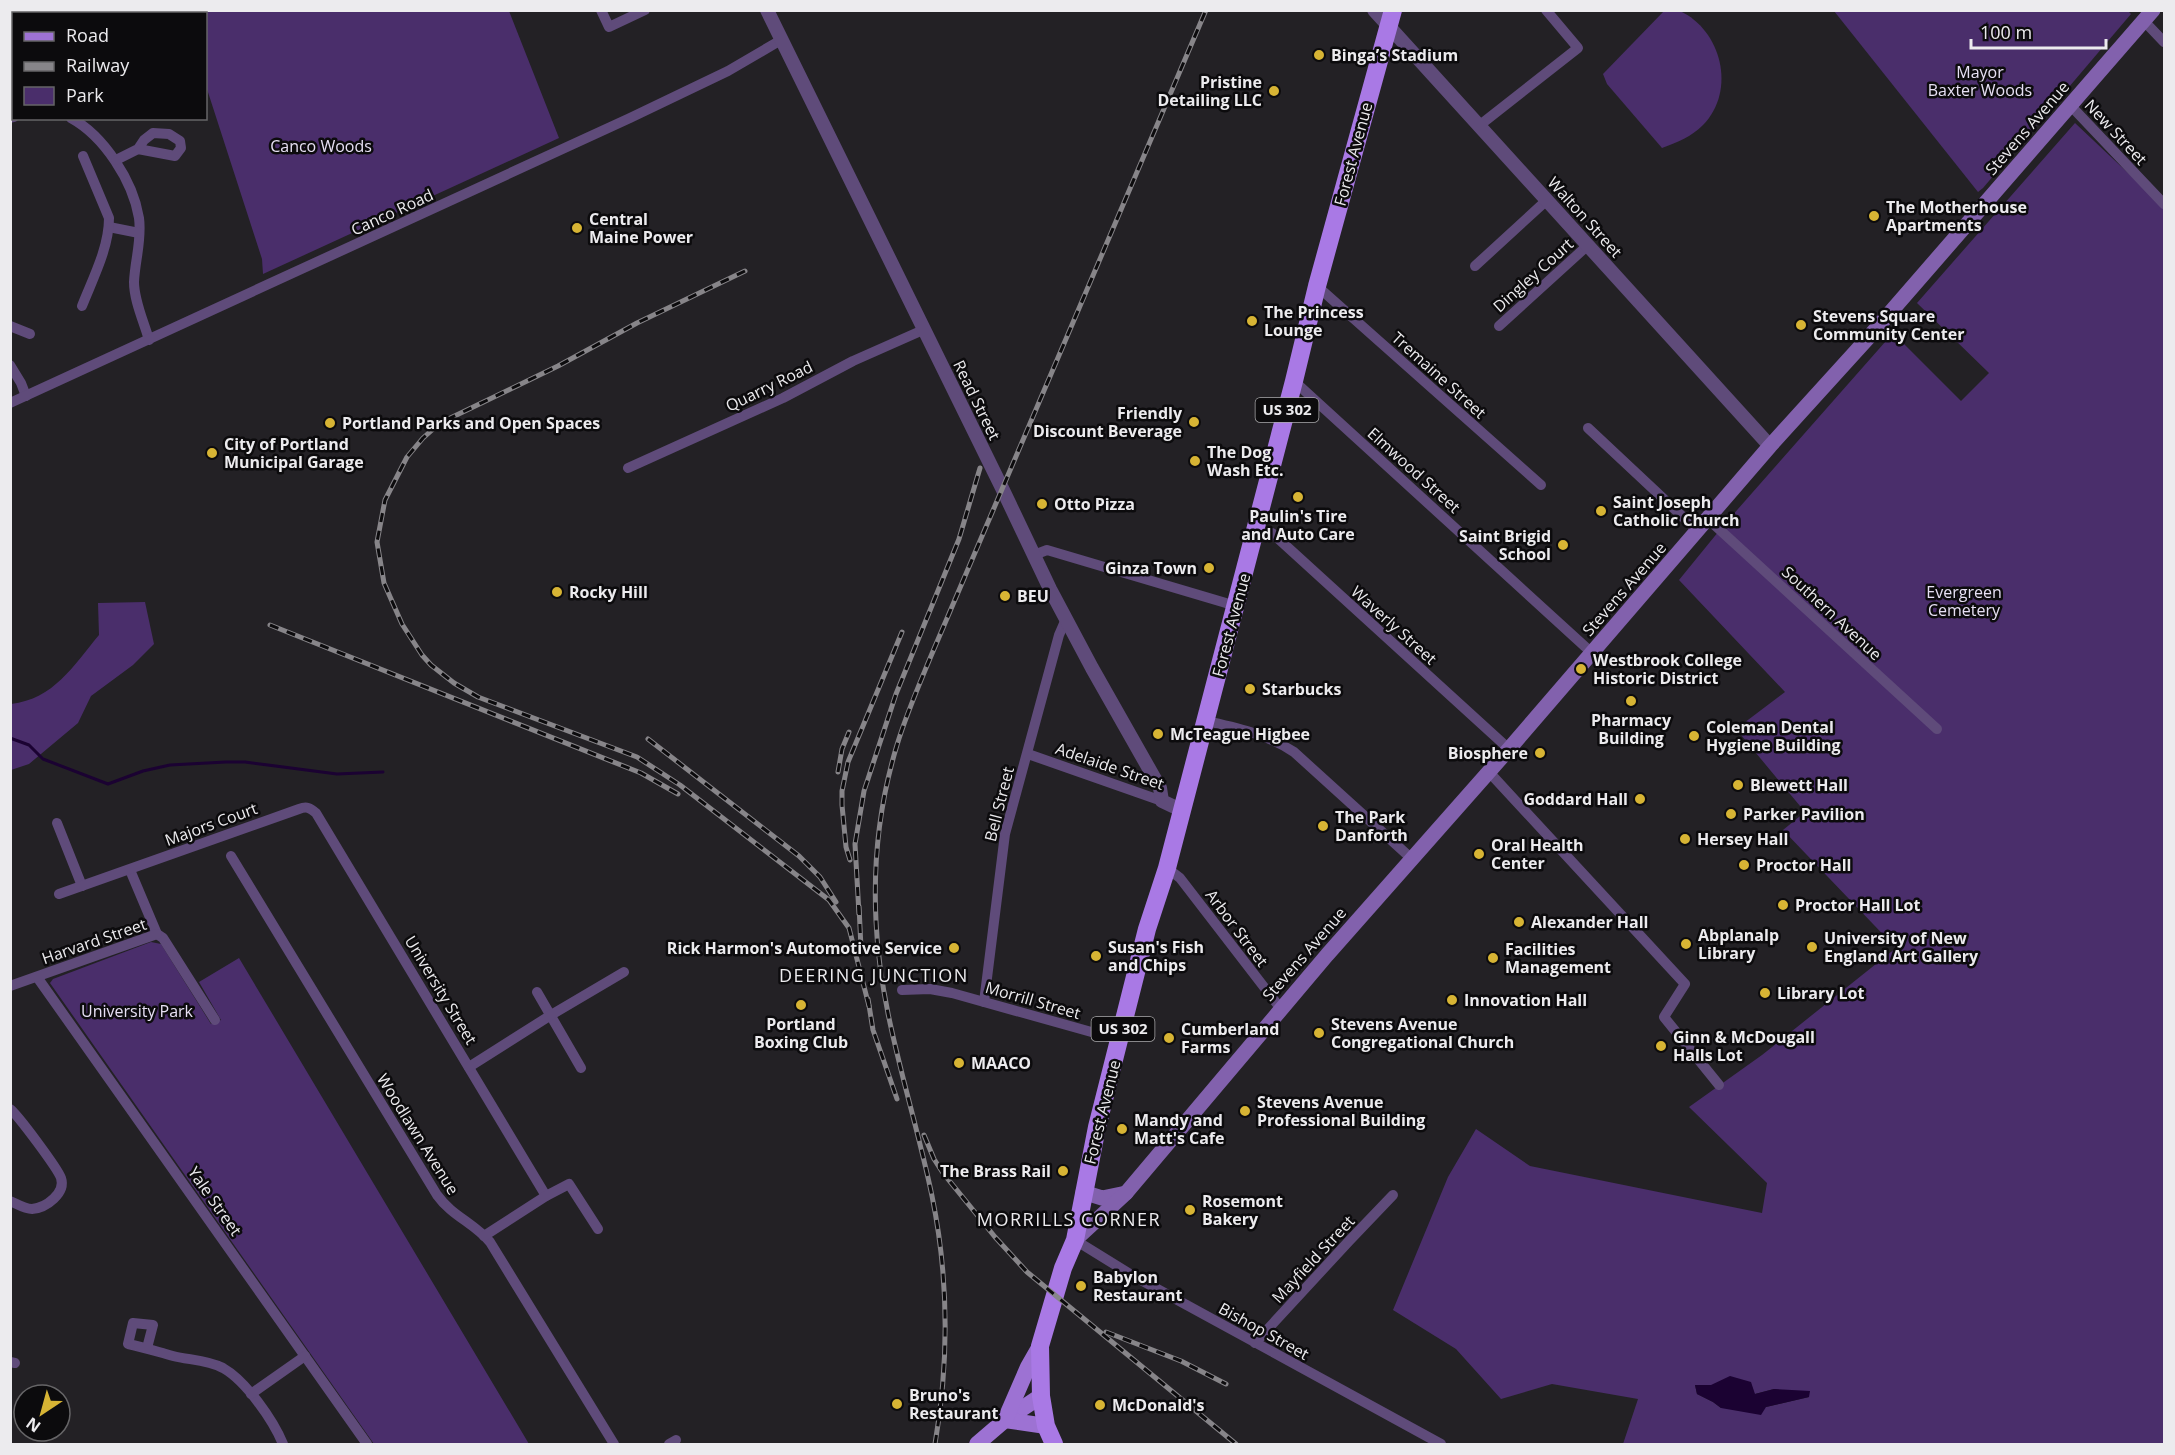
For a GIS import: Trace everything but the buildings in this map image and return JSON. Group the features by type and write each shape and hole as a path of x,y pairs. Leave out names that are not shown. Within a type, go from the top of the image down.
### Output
{"highway":[{"name":"Forest Avenue","path":"1074,1240 1097,1127 1148,929 1167,868 1317,286 1391,19"},
{"name":"US 302","path":"1054,1444 1046,1426 1041,1396 1040,1346 1060,1277 1074,1240"}],"main road":[{"name":"Stevens Avenue","path":"1074,1240 1126,1193 1281,1009 1770,446 2149,16"},
{"path":"1083,1192 1102,1198 1126,1193"},
{"path":"996,1432 1040,1346"},
{"path":"977,1444 1041,1396"},
{"path":"996,1432 1046,1426"}],"street":[{"path":"601,10 609,27 645,10"},
{"name":"Read Street","path":"767,10 1034,555 1066,619 1160,788 1162,801"},
{"name":"Walton Street","path":"1374,10 1391,19 1546,200 1770,446"},
{"path":"1480,125 1578,48 1546,10"},
{"path":"2149,16 2164,42"},
{"name":"Canco Road","path":"10,403 630,118 728,71 781,40"},
{"name":"New Street","path":"2071,106 2164,204"},
{"path":"74,120 92,132 116,160 135,204 139,233 135,292 149,340"},
{"path":"116,160 138,149"},
{"path":"82,306 101,257 109,227 105,203 83,156"},
{"path":"1475,266 1546,200"},
{"path":"109,227 139,233"},
{"name":"Dingley Court","path":"1499,326 1587,246"},
{"name":"Tremaine Street","path":"1317,286 1541,485"},
{"path":"10,326 30,334"},
{"name":"Quarry Road","path":"628,468 715,430 853,361 923,330"},
{"path":"10,365 26,396"},
{"name":"Elmwood Street","path":"1294,381 1592,653"},
{"name":"Southern Avenue","path":"1588,428 1937,729"},
{"name":"Waverly Street","path":"1256,528 1272,533 1509,749"},
{"path":"1034,555 1047,550 1236,606"},
{"name":"Bell Street","path":"984,1002 1009,812 1028,754 1059,635 1066,619"},
{"path":"1206,721 1278,741 1309,765 1412,859"},
{"name":"Adelaide Street","path":"1028,754 1162,801 1181,810"},
{"path":"1489,772 1684,984 1664,1017 1719,1085"},
{"name":"Majors Court","path":"59,894 302,808"},
{"name":"University Street","path":"302,808 312,809 316,813 546,1196"},
{"path":"57,823 82,886"},
{"name":"Woodlawn Avenue","path":"231,856 437,1195 451,1212 478,1229 484,1236 614,1444"},
{"name":"Arbor Street","path":"1167,868 1180,878 1281,1009"},
{"path":"130,870 157,934"},
{"name":"Harvard Street","path":"10,987 157,934 163,938 215,1020"},
{"path":"469,1067 550,1015 624,972"},
{"name":"Yale Street","path":"37,977 367,1444"},
{"name":"Morrill Street","path":"902,990 930,988 1120,1040"},
{"path":"537,992 581,1068"},
{"path":"10,1109 24,1124 60,1176 62,1186 57,1194 41,1208 30,1209 10,1200"},
{"path":"484,1236 569,1184 598,1229"},
{"name":"Mayfield Street","path":"1255,1343 1348,1240 1393,1195"},
{"name":"Bishop Street","path":"1074,1240 1130,1274 1441,1444"},
{"path":"147,1348 222,1368 234,1376 251,1394 283,1444"},
{"path":"251,1394 305,1356"}],"green space":[{"name":"Canco Woods","path":"509,11 559,138 263,274 262,259 207,89 207,12 180,12"},
{"path":"1664,11 1680,11 1706,32 1714,46 1720,62 1720,95 1703,125 1684,139 1662,148 1607,84 1603,74"},
{"name":"Mayor Baxter Woods","path":"1834,11 2128,11 2131,14 1978,192"},
{"name":"Evergreen Cemetery","path":"2075,123 2164,207 2164,1444 1623,1444 1638,1399 1552,1384 1501,1399 1456,1349 1393,1310 1448,1177 1476,1129 1530,1166 1762,1213 1767,1183 1689,1107 1762,1055 1896,948 1783,830 1805,812 1736,729 1785,692 1679,580 1723,526 1893,333 1961,401 1989,373 1917,303","holes":["1695,1385 1711,1385 1755,1394 1774,1389 1809,1397 1766,1407 1721,1408 1697,1394"]},
{"path":"145,602 154,644 133,665 91,696 78,723 29,764 11,770 11,704 26,701 51,688 71,669 99,635 98,603"},
{"name":"University Park","path":"151,942 161,944 211,1024 221,1020 199,982 239,958 529,1444 374,1444 50,983 53,979"}],"shaded area":[{"path":"1730,1376 1751,1382 1755,1394 1774,1389 1810,1391 1809,1397 1766,1407 1761,1415 1721,1408 1697,1394 1695,1385 1711,1385"}],"waterway":[{"path":"10,738 29,745 43,759 108,784 143,771 170,765 226,762 245,762 337,774 383,772"}],"railway":[{"path":"935,1444 945,1351 942,1258 932,1196 890,1025 879,956 875,899 879,832 886,788 901,734 922,678 1206,10"},
{"path":"745,271 440,423 407,457 385,500 377,542 384,583 402,624 431,665 454,683 478,697 637,757 680,785 829,900 849,928 869,1006"},
{"path":"859,914 855,844 864,791 896,694 959,539 980,468"},
{"path":"270,625 641,773 678,794"},
{"path":"850,860 846,847 842,805 842,791 848,762 902,632"},
{"path":"838,772 842,749 849,732"},
{"path":"648,739 799,856 820,877 836,902"},
{"path":"859,906 861,948"},
{"path":"868,999 873,1030 897,1099"},
{"path":"924,1135 943,1173 1027,1272 1236,1444"},
{"path":"1106,1332 1181,1361 1226,1384"}],"place":[{"name":"Binga’s Stadium","path":"1319,55"},
{"name":"Pristine Detailing LLC","path":"1274,91"},
{"name":"The Motherhouse Apartments","path":"1874,216"},
{"name":"Central Maine Power","path":"577,228"},
{"name":"The Princess Lounge","path":"1252,321"},
{"name":"Stevens Square Community Center","path":"1801,325"},
{"name":"Friendly Discount Beverage","path":"1194,422"},
{"name":"Portland Parks and Open Spaces","path":"330,423"},
{"name":"City of Portland Municipal Garage","path":"212,453"},
{"name":"The Dog Wash Etc.","path":"1195,461"},
{"name":"Paulin's Tire and Auto Care","path":"1298,497"},
{"name":"Otto Pizza","path":"1042,504"},
{"name":"Saint Joseph Catholic Church","path":"1601,511"},
{"name":"Saint Brigid School","path":"1563,545"},
{"name":"Ginza Town","path":"1209,568"},
{"name":"Rocky Hill","path":"557,592"},
{"name":"BEU","path":"1005,596"},
{"name":"Westbrook College Historic District","path":"1581,669"},
{"name":"Starbucks","path":"1250,689"},
{"name":"Pharmacy Building","path":"1631,701"},
{"name":"McTeague Higbee","path":"1158,734"},
{"name":"Coleman Dental Hygiene Building","path":"1694,736"},
{"name":"Biosphere","path":"1540,753"},
{"name":"Blewett Hall","path":"1738,785"},
{"name":"Goddard Hall","path":"1640,799"},
{"name":"Parker Pavilion","path":"1731,814"},
{"name":"The Park Danforth","path":"1323,826"},
{"name":"Hersey Hall","path":"1685,839"},
{"name":"Oral Health Center","path":"1479,854"},
{"name":"Proctor Hall","path":"1744,865"},
{"name":"Proctor Hall Lot","path":"1783,905"},
{"name":"Alexander Hall","path":"1519,922"},
{"name":"Abplanalp Library","path":"1686,944"},
{"name":"University of New England Art Gallery","path":"1812,947"},
{"name":"Rick Harmon's Automotive Service","path":"954,948"},
{"name":"Susan's Fish and Chips","path":"1096,956"},
{"name":"Facilities Management","path":"1493,958"},
{"name":"Library Lot","path":"1765,993"},
{"name":"Innovation Hall","path":"1452,1000"},
{"name":"Portland Boxing Club","path":"801,1005"},
{"name":"Stevens Avenue Congregational Church","path":"1319,1033"},
{"name":"Cumberland Farms","path":"1169,1038"},
{"name":"Ginn & McDougall Halls Lot","path":"1661,1046"},
{"name":"MAACO","path":"959,1063"},
{"name":"Stevens Avenue Professional Building","path":"1245,1111"},
{"name":"Mandy and Matt's Cafe","path":"1122,1129"},
{"name":"The Brass Rail","path":"1063,1171"},
{"name":"Rosemont Bakery","path":"1190,1210"},
{"name":"Babylon Restaurant","path":"1081,1286"},
{"name":"Bruno's Restaurant","path":"897,1404"},
{"name":"McDonald's","path":"1100,1405"}],"district":[{"name":"DEERING JUNCTION","path":"874,976"},
{"name":"MORRILLS CORNER","path":"1069,1220"}]}
